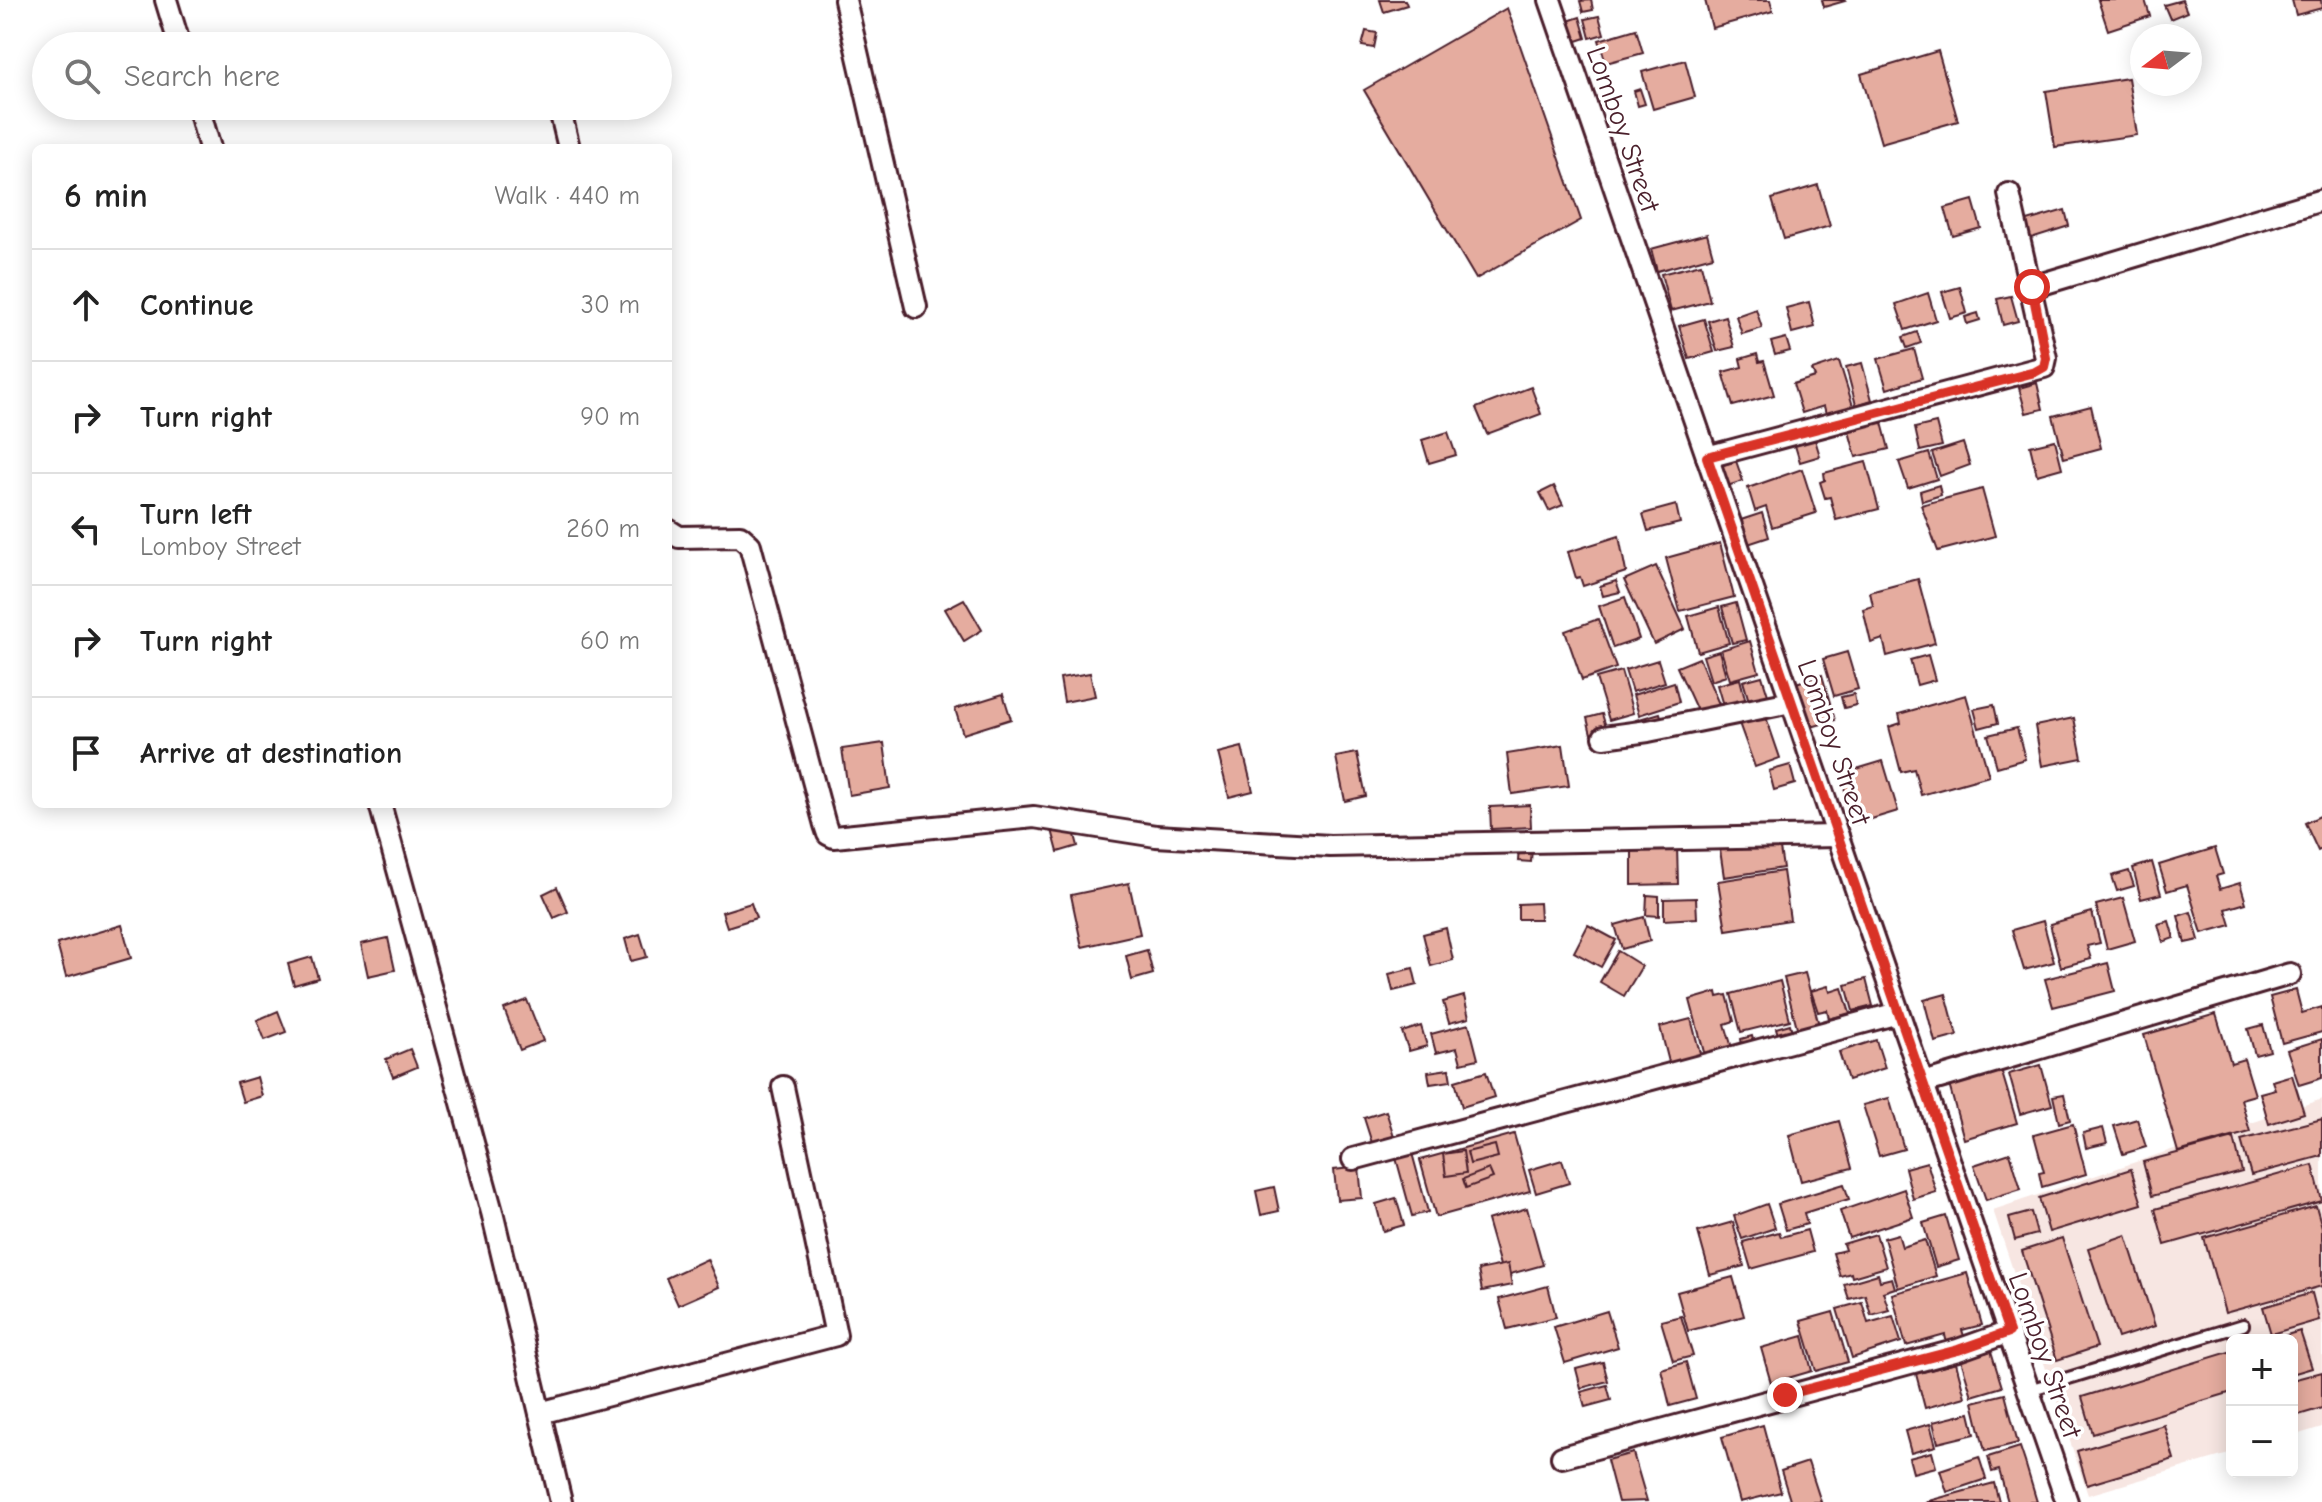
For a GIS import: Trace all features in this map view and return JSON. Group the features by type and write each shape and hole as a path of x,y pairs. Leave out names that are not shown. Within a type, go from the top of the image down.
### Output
{"street":[{"path":"166,0 176,32"},
{"path":"845,0 916,307"},
{"name":"Lomboy Street","path":"1550,0 2067,1502"},
{"path":"202,120 209,144"},
{"path":"562,120 568,144"},
{"path":"1707,457 2035,372 2044,367 2046,358 2032,287 2009,194"},
{"path":"2032,287 2322,200"},
{"path":"672,533 679,537 740,536 750,545 825,825 828,834 834,837 1034,817 1156,836 1330,846 1838,836"},
{"path":"1604,737 1791,702"},
{"path":"381,808 492,1212 561,1502"},
{"path":"1923,1083 2290,974"},
{"path":"1353,1159 1898,1013"},
{"path":"540,1413 836,1335 783,1087"},
{"path":"1562,1457 1958,1350 2009,1332"}],"lane":[{"path":"2029,1390 2243,1325"}],"shaded area":[{"path":"2322,1099 2322,1427 2298,1434 2298,1334 2226,1334 2226,1455 2088,1495 1993,1210"}],"building":[{"path":"1380,0 1405,0 1407,5 1384,12"},
{"path":"1591,0 1593,10 1583,12 1580,1"},
{"path":"1705,0 1770,0 1773,11 1712,28"},
{"path":"1822,0 1844,0 1845,1 1824,7"},
{"path":"2098,0 2145,0 2150,16 2108,30"},
{"path":"2182,0 2187,12 2170,19 2164,5"},
{"path":"2292,0 2321,0 2322,8 2296,15"},
{"path":"1507,8 1581,220 1476,279 1364,90"},
{"path":"1599,16 1604,34 1590,38 1585,19"},
{"path":"1580,17 1586,38 1574,42 1568,21"},
{"path":"1636,29 1643,53 1606,63 1599,40"},
{"path":"1366,31 1377,33 1374,48 1362,46"},
{"path":"1938,51 1958,121 1881,143 1861,74"},
{"path":"1685,60 1695,97 1653,109 1642,72"},
{"path":"2128,78 2137,135 2055,147 2046,91"},
{"path":"1640,89 1645,104 1638,106 1634,91"},
{"path":"1818,185 1830,226 1784,239 1772,199"},
{"path":"1973,200 1981,228 1953,236 1945,208"},
{"path":"2065,210 2069,226 2028,239 2024,222"},
{"path":"1707,234 1713,256 1657,271 1651,249"},
{"path":"1701,264 1710,301 1671,311 1661,274"},
{"path":"1960,287 1967,313 1950,318 1942,292"},
{"path":"1928,293 1936,320 1905,330 1896,304"},
{"path":"2011,296 2018,321 2003,325 1997,299"},
{"path":"1809,302 1815,327 1792,333 1786,308"},
{"path":"1756,309 1762,328 1742,334 1736,316"},
{"path":"1978,313 1980,320 1967,324 1965,317"},
{"path":"1725,316 1734,347 1717,351 1708,321"},
{"path":"1704,319 1714,352 1689,359 1679,326"},
{"path":"1917,332 1921,343 1907,348 1903,337"},
{"path":"1786,338 1790,351 1775,355 1771,342"},
{"path":"1914,349 1922,378 1887,389 1878,359"},
{"path":"1757,354 1759,362 1764,361 1774,395 1733,406 1723,372 1742,367 1740,359"},
{"path":"1839,361 1853,406 1826,414 1824,406 1802,413 1793,384 1815,377 1812,370"},
{"path":"1862,363 1872,400 1856,405 1846,367"},
{"path":"2037,383 2043,409 2026,413 2019,388"},
{"path":"1531,387 1541,414 1487,434 1476,408"},
{"path":"2091,406 2101,448 2064,458 2053,416"},
{"path":"1880,415 1889,449 1856,457 1847,424"},
{"path":"1936,423 1942,446 1920,451 1915,428"},
{"path":"1448,432 1456,455 1429,463 1422,440"},
{"path":"1813,433 1820,456 1800,462 1793,439"},
{"path":"2055,440 2062,468 2037,475 2030,446"},
{"path":"1963,443 1970,465 1940,476 1932,453"},
{"path":"1929,453 1937,479 1908,488 1899,462"},
{"path":"1736,461 1743,481 1727,486 1720,466"},
{"path":"1866,462 1879,509 1836,520 1830,497 1825,498 1820,482 1825,480 1824,473"},
{"path":"1802,469 1816,513 1772,527 1766,507 1755,511 1748,488"},
{"path":"1939,485 1941,495 1922,501 1920,491"},
{"path":"1554,486 1563,505 1549,511 1540,493"},
{"path":"1982,489 1995,536 1938,551 1921,505"},
{"path":"1676,505 1680,523 1648,531 1643,514"},
{"path":"1762,513 1769,537 1748,544 1741,520"},
{"path":"1619,536 1626,572 1583,586 1580,577 1576,578 1568,552"},
{"path":"1720,543 1734,597 1680,611 1666,558"},
{"path":"1656,566 1685,629 1654,644 1624,580"},
{"path":"1918,579 1935,643 1887,656 1883,639 1871,643 1863,609 1873,606 1870,592"},
{"path":"1616,581 1620,592 1603,596 1600,586"},
{"path":"1625,597 1639,639 1613,648 1599,606"},
{"path":"964,599 982,630 964,641 945,609"},
{"path":"1736,603 1746,640 1732,643 1722,607"},
{"path":"1719,607 1729,643 1698,652 1688,616"},
{"path":"1598,619 1616,668 1582,680 1565,631"},
{"path":"1750,641 1759,672 1730,680 1721,650"},
{"path":"1719,651 1726,676 1711,681 1703,656"},
{"path":"1847,652 1858,689 1834,696 1823,659"},
{"path":"1928,655 1935,680 1917,685 1910,660"},
{"path":"1699,658 1719,704 1698,713 1677,667"},
{"path":"1658,660 1665,682 1632,692 1625,670"},
{"path":"1621,671 1633,713 1609,720 1596,678"},
{"path":"1090,673 1095,696 1064,702 1060,678"},
{"path":"1822,675 1835,720 1808,728 1796,683"},
{"path":"1762,676 1768,695 1749,701 1743,681"},
{"path":"1740,679 1746,702 1724,709 1717,685"},
{"path":"1674,682 1679,702 1639,715 1633,695"},
{"path":"1003,694 1011,719 963,734 955,709"},
{"path":"1854,694 1856,705 1844,708 1841,697"},
{"path":"1966,695 1989,776 1921,795 1914,769 1901,772 1889,727 1901,723 1899,714"},
{"path":"1994,705 1998,723 1979,728 1974,709"},
{"path":"1660,713 1664,725 1640,732 1636,720"},
{"path":"1602,714 1607,730 1591,734 1587,718"},
{"path":"1765,714 1780,758 1755,767 1739,723"},
{"path":"2074,718 2082,758 2042,766 2035,726"},
{"path":"2017,728 2025,759 1997,767 1988,735"},
{"path":"884,743 890,788 849,795 842,749"},
{"path":"1563,745 1569,786 1512,794 1507,754"},
{"path":"1242,747 1253,791 1229,797 1218,753"},
{"path":"1357,753 1366,796 1345,801 1336,757"},
{"path":"1883,761 1898,811 1855,824 1840,774"},
{"path":"1790,765 1795,784 1774,790 1769,771"},
{"path":"1530,805 1531,827 1491,829 1490,807"},
{"path":"2322,815 2322,849 2318,851 2305,823"},
{"path":"1072,824 1078,846 1058,852 1052,830"},
{"path":"1779,842 1783,868 1724,877 1720,850"},
{"path":"1677,846 1678,884 1632,885 1632,847"},
{"path":"1519,847 1532,848 1531,862 1518,861"},
{"path":"2215,848 2223,874 2216,876 2220,889 2240,883 2246,903 2226,909 2231,925 2202,933 2187,885 2167,891 2159,865"},
{"path":"2152,862 2161,894 2141,899 2133,868"},
{"path":"1783,871 1790,920 1726,930 1718,881"},
{"path":"2129,871 2134,886 2117,891 2112,876"},
{"path":"1129,883 1140,934 1082,947 1071,895"},
{"path":"557,887 568,912 554,918 543,894"},
{"path":"1647,895 1659,896 1659,916 1646,915"},
{"path":"1696,898 1697,918 1664,920 1664,899"},
{"path":"2123,898 2135,941 2107,949 2096,905"},
{"path":"751,903 756,918 727,927 722,912"},
{"path":"1539,903 1540,919 1518,919 1518,904"},
{"path":"2092,912 2100,943 2087,946 2091,959 2061,967 2050,924"},
{"path":"2191,912 2199,940 2185,943 2178,916"},
{"path":"1644,917 1650,941 1622,949 1615,925"},
{"path":"2043,921 2054,962 2024,970 2012,930"},
{"path":"2169,921 2174,938 2163,942 2158,924"},
{"path":"122,925 131,958 66,977 57,944"},
{"path":"1588,925 1616,940 1601,967 1574,952"},
{"path":"1446,928 1453,960 1431,966 1423,934"},
{"path":"640,934 647,957 631,961 625,939"},
{"path":"388,938 395,970 368,976 361,944"},
{"path":"1147,950 1153,974 1132,980 1126,956"},
{"path":"1618,951 1642,966 1624,996 1600,982"},
{"path":"312,957 318,978 294,985 288,964"},
{"path":"2108,963 2115,991 2053,1007 2045,979"},
{"path":"1413,968 1417,985 1393,991 1389,974"},
{"path":"1805,973 1819,1025 1798,1031 1784,978"},
{"path":"1866,979 1873,1006 1853,1011 1846,985"},
{"path":"1780,981 1790,1020 1741,1032 1731,994"},
{"path":"1828,986 1830,992 1842,988 1850,1013 1829,1019 1827,1010 1818,1012 1811,991"},
{"path":"2296,990 2302,1013 2322,1007 2322,1032 2282,1043 2270,997"},
{"path":"1717,992 1718,997 1727,995 1734,1021 1725,1024 1732,1048 1705,1056 1690,1000"},
{"path":"1946,994 1957,1036 1935,1042 1924,1000"},
{"path":"1464,996 1469,1018 1449,1023 1443,1002"},
{"path":"527,1000 543,1041 520,1050 504,1009"},
{"path":"278,1011 286,1032 265,1040 257,1020"},
{"path":"2216,1014 2231,1063 2244,1059 2255,1095 2241,1099 2250,1132 2178,1152 2144,1035"},
{"path":"1691,1019 1701,1057 1670,1066 1660,1027"},
{"path":"1469,1024 1478,1059 1461,1063 1457,1048 1436,1053 1431,1034"},
{"path":"1790,1024 1793,1035 1779,1038 1776,1028"},
{"path":"2263,1025 2270,1051 2255,1055 2248,1029"},
{"path":"1421,1026 1427,1046 1409,1051 1402,1032"},
{"path":"1752,1036 1755,1047 1743,1050 1741,1039"},
{"path":"2322,1039 2322,1078 2299,1085 2287,1050"},
{"path":"1876,1040 1885,1068 1848,1080 1839,1052"},
{"path":"410,1049 417,1067 393,1077 386,1059"},
{"path":"2041,1065 2052,1105 2020,1114 2009,1074"},
{"path":"2000,1066 2017,1123 1964,1139 1948,1081"},
{"path":"1449,1069 1451,1081 1430,1084 1428,1072"},
{"path":"1486,1072 1494,1097 1462,1107 1455,1081"},
{"path":"2292,1075 2304,1113 2269,1124 2260,1093 2275,1089 2272,1081"},
{"path":"257,1077 262,1096 243,1102 237,1083"},
{"path":"2064,1094 2070,1120 2059,1123 2053,1096"},
{"path":"1889,1098 1904,1149 1879,1156 1863,1105"},
{"path":"1386,1111 1394,1136 1372,1143 1364,1118"},
{"path":"2137,1119 2146,1147 2123,1154 2114,1126"},
{"path":"2322,1119 2322,1156 2251,1175 2241,1140"},
{"path":"1839,1121 1852,1168 1801,1181 1789,1135"},
{"path":"2073,1124 2086,1174 2042,1187 2039,1173 2044,1172 2034,1135"},
{"path":"2103,1128 2107,1143 2086,1148 2083,1133"},
{"path":"1514,1134 1530,1191 1436,1217 1420,1160"},
{"path":"2234,1138 2242,1172 2152,1196 2143,1162"},
{"path":"1495,1145 1498,1157 1470,1164 1467,1152"},
{"path":"1463,1151 1466,1173 1446,1176 1443,1154"},
{"path":"1412,1153 1428,1212 1412,1216 1396,1158"},
{"path":"2010,1153 2021,1189 1986,1200 1974,1165"},
{"path":"1562,1160 1569,1183 1536,1193 1529,1170"},
{"path":"1927,1162 1936,1192 1913,1199 1905,1168"},
{"path":"2313,1165 2322,1201 2165,1245 2155,1209"},
{"path":"1359,1167 1362,1198 1337,1200 1334,1170"},
{"path":"1489,1169 1493,1178 1466,1188 1463,1179"},
{"path":"2131,1169 2142,1204 2049,1232 2039,1198"},
{"path":"1844,1184 1849,1199 1804,1213 1807,1224 1786,1230 1778,1204"},
{"path":"1274,1187 1279,1211 1261,1215 1256,1191"},
{"path":"1904,1189 1913,1217 1849,1238 1840,1211"},
{"path":"1396,1198 1404,1225 1383,1231 1376,1204"},
{"path":"1767,1204 1775,1228 1742,1239 1734,1216"},
{"path":"2316,1206 2322,1227 2322,1286 2225,1313 2204,1238"},
{"path":"1527,1208 1543,1265 1503,1276 1487,1220"},
{"path":"2031,1212 2037,1234 2015,1240 2009,1218"},
{"path":"1946,1216 1959,1260 1936,1267 1923,1223"},
{"path":"1733,1222 1744,1266 1710,1275 1698,1232"},
{"path":"1807,1230 1813,1252 1751,1269 1743,1242 1779,1232 1781,1237"},
{"path":"1876,1234 1886,1267 1852,1277 1851,1273 1840,1276 1833,1253 1845,1250 1843,1244"},
{"path":"1898,1234 1902,1247 1925,1240 1936,1276 1898,1288 1884,1238"},
{"path":"2126,1235 2155,1326 2118,1338 2088,1248"},
{"path":"2062,1238 2097,1347 2057,1360 2022,1251"},
{"path":"707,1259 719,1287 678,1305 666,1278"},
{"path":"1508,1264 1512,1285 1482,1291 1478,1270"},
{"path":"1967,1273 1982,1325 1962,1330 1965,1339 1947,1344 1945,1335 1906,1346 1892,1294"},
{"path":"1878,1274 1880,1281 1892,1278 1895,1288 1883,1292 1889,1310 1871,1315 1865,1295 1849,1299 1844,1284"},
{"path":"1733,1277 1744,1316 1688,1331 1677,1292"},
{"path":"1548,1286 1556,1317 1507,1329 1499,1299"},
{"path":"2312,1293 2319,1320 2271,1334 2263,1307"},
{"path":"1862,1302 1868,1323 1893,1316 1901,1342 1852,1358 1837,1309"},
{"path":"1607,1311 1618,1347 1565,1363 1554,1327"},
{"path":"1833,1312 1848,1362 1816,1371 1801,1321"},
{"path":"1681,1316 1693,1356 1673,1361 1661,1321"},
{"path":"2300,1331 2312,1368 2298,1372 2298,1334 2290,1334"},
{"path":"1803,1336 1812,1371 1771,1383 1761,1348"},
{"path":"1991,1351 2002,1387 1972,1396 1961,1360"},
{"path":"2226,1353 2226,1394 2093,1434 2082,1397"},
{"path":"1603,1362 1608,1381 1581,1388 1576,1369"},
{"path":"1686,1362 1696,1399 1670,1406 1661,1369"},
{"path":"1956,1363 1965,1397 1925,1408 1916,1374"},
{"path":"2322,1372 2322,1408 2298,1415 2298,1378"},
{"path":"1607,1385 1611,1400 1585,1407 1581,1392"},
{"path":"2005,1394 2018,1443 1985,1451 1973,1402"},
{"path":"1970,1413 1975,1434 1938,1443 1933,1422"},
{"path":"1930,1424 1936,1446 1911,1453 1905,1431"},
{"path":"1763,1425 1781,1492 1740,1502 1722,1437"},
{"path":"2164,1425 2174,1459 2087,1485 2077,1451"},
{"path":"2020,1447 2037,1502 2008,1502 1999,1470 1992,1472 1988,1457"},
{"path":"1932,1452 1936,1467 1913,1473 1909,1458"},
{"path":"1633,1453 1647,1501 1618,1502 1607,1460"},
{"path":"1979,1457 1986,1479 1947,1492 1940,1470"},
{"path":"1808,1462 1821,1502 1783,1502 1790,1500 1781,1471"},
{"path":"1994,1483 1999,1502 1925,1502"}],"route":[{"path":"1785,1395 1958,1350 2009,1332 1707,457 2035,372 2044,367 2046,358 2032,287"}]}
